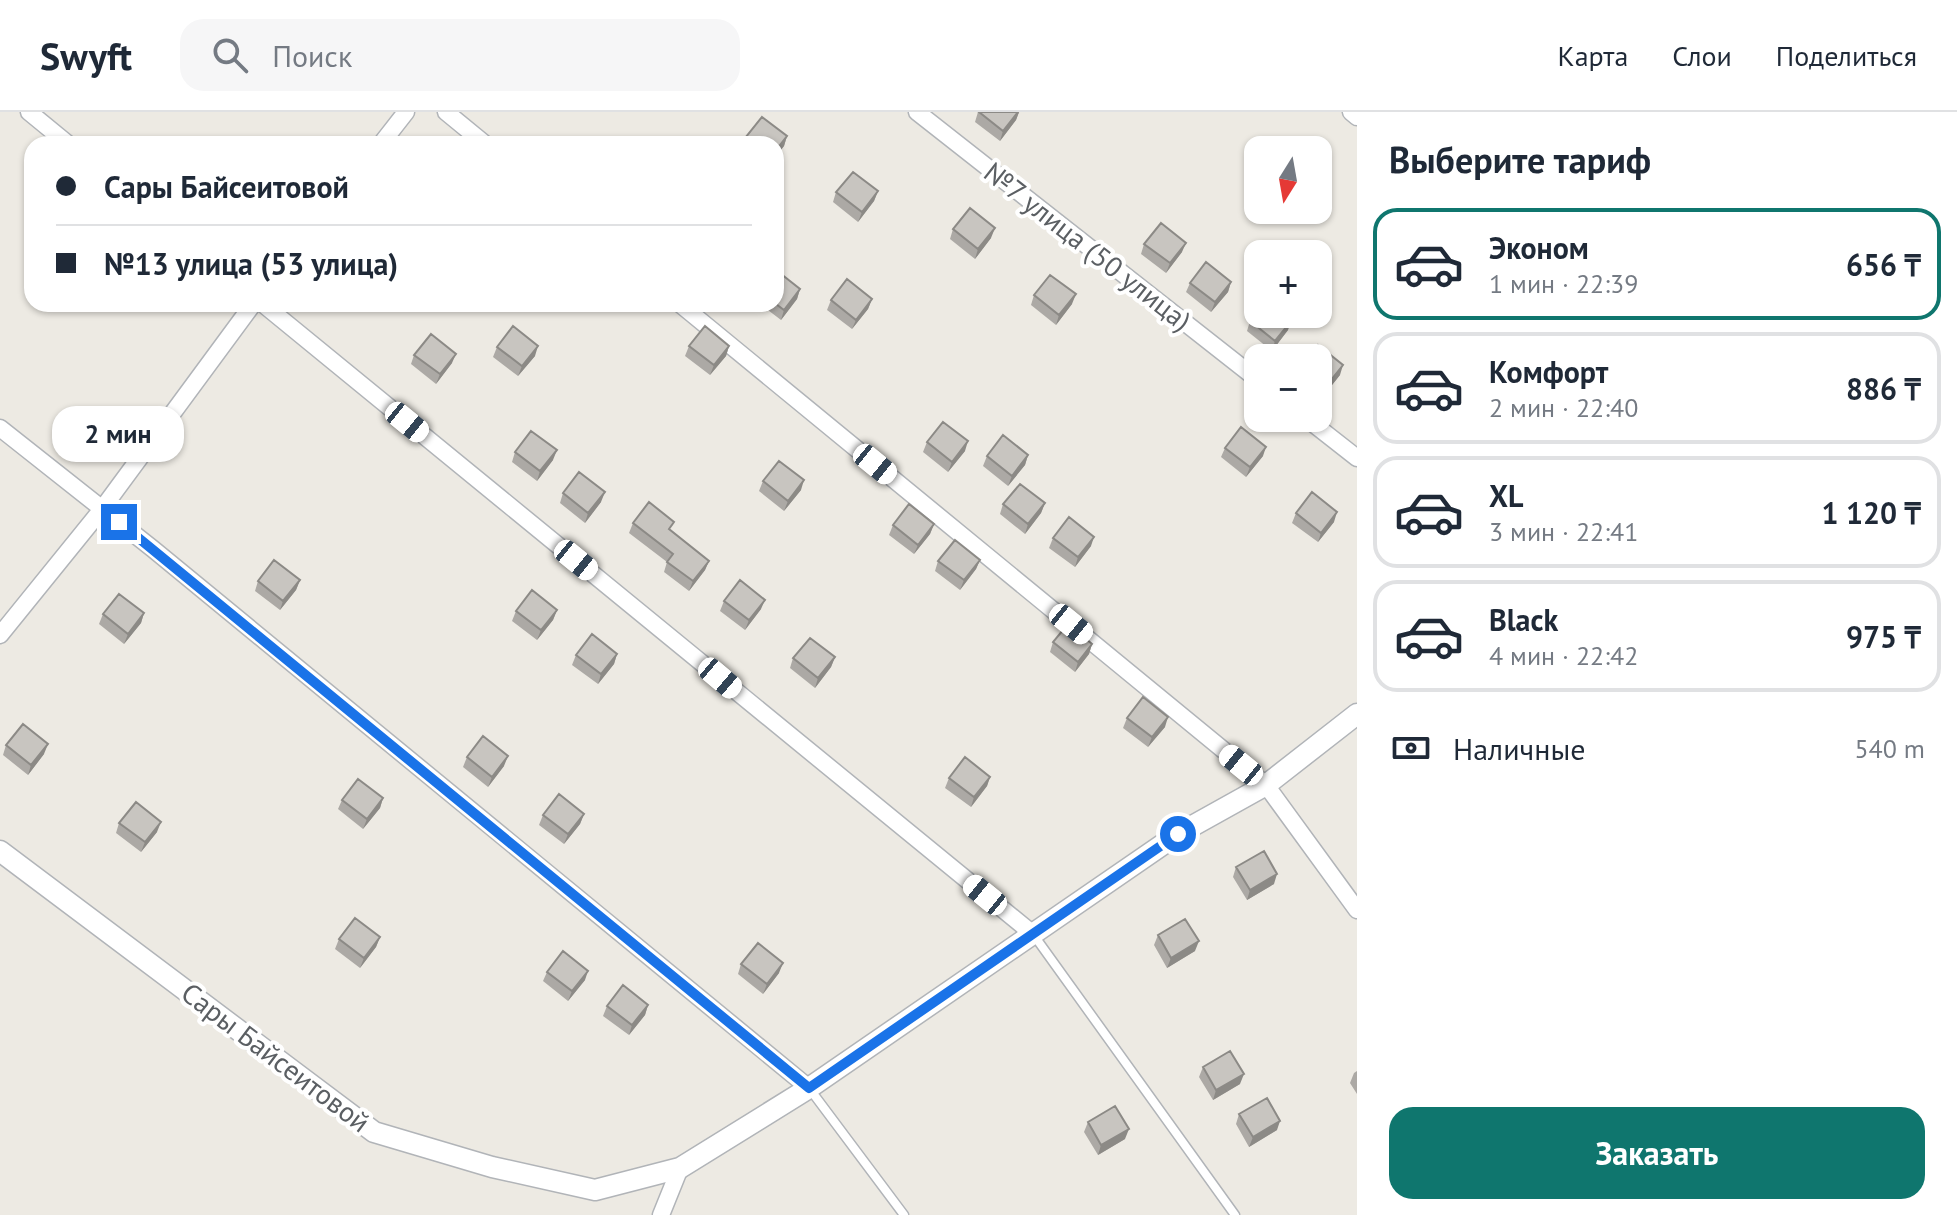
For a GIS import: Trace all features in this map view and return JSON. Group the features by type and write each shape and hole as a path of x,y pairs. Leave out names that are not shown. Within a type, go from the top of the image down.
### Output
{"street":[{"path":"29,112 58,136"},
{"path":"387,136 406,112"},
{"path":"446,112 475,136"},
{"name":"№7 улица (50 улица)","path":"917,112 1244,369"},
{"path":"1351,112 1357,117"},
{"path":"0,635 102,509 247,312"},
{"path":"273,312 1033,934"},
{"path":"690,312 1266,785 1357,910"},
{"path":"0,428 809,1088"},
{"path":"1324,432 1357,458"},
{"name":"Сары Байсеитовой","path":"0,851 374,1132 492,1167 595,1190 680,1168 809,1088 1178,834 1266,785 1357,714"},
{"path":"661,1215 680,1168"}],"lane":[{"path":"1033,934 1235,1215"},
{"path":"809,1088 904,1215"}],"building":[{"path":"979,112 1018,112 1003,131"},
{"path":"762,117 787,136 784,140 784,136 747,136"},
{"path":"853,172 878,191 862,212 836,192"},
{"path":"970,208 995,228 978,249 953,229"},
{"path":"1161,223 1186,243 1170,263 1144,244"},
{"path":"1206,262 1231,282 1215,302 1190,283"},
{"path":"1050,275 1076,294 1059,315 1034,295"},
{"path":"784,276 800,289 784,310"},
{"path":"847,279 872,299 856,320 831,300"},
{"path":"513,326 538,346 522,366 497,347"},
{"path":"705,326 729,346 714,365 689,346"},
{"path":"1259,328 1286,328 1275,341"},
{"path":"431,334 456,354 440,374 414,355"},
{"path":"1332,356 1343,365 1332,379"},
{"path":"943,422 968,441 952,462 927,442"},
{"path":"1241,427 1266,447 1250,467 1225,448"},
{"path":"531,431 557,450 540,471 515,452"},
{"path":"1003,435 1028,455 1012,476 987,456"},
{"path":"779,461 804,480 788,501 763,481"},
{"path":"579,472 605,492 588,513 563,493"},
{"path":"1020,484 1045,503 1028,524 1003,504"},
{"path":"1312,492 1337,512 1321,533 1296,513"},
{"path":"649,502 674,522 669,529 709,561 693,581 667,562 673,554 633,523"},
{"path":"909,504 934,524 918,545 893,525"},
{"path":"1069,517 1094,537 1078,557 1053,538"},
{"path":"955,540 980,560 964,580 938,561"},
{"path":"274,560 300,580 283,601 258,581"},
{"path":"740,580 765,600 749,620 724,601"},
{"path":"532,590 557,610 541,630 516,611"},
{"path":"119,594 144,613 128,634 103,614"},
{"path":"1068,624 1092,644 1078,662 1053,642"},
{"path":"592,634 617,654 601,674 576,655"},
{"path":"810,638 835,657 818,678 793,658"},
{"path":"1143,697 1168,717 1152,737 1127,718"},
{"path":"23,724 48,744 31,765 6,745"},
{"path":"483,736 508,756 492,777 467,757"},
{"path":"965,757 990,777 974,797 949,778"},
{"path":"358,779 383,798 367,819 342,800"},
{"path":"559,794 584,814 568,834 543,815"},
{"path":"136,802 161,822 145,842 119,823"},
{"path":"1264,851 1277,874 1250,890 1236,867"},
{"path":"355,918 380,937 364,958 339,939"},
{"path":"1185,919 1199,941 1171,958 1158,935"},
{"path":"758,943 783,963 767,984 741,964"},
{"path":"563,951 588,971 572,991 547,972"},
{"path":"623,985 648,1005 632,1025 607,1006"},
{"path":"1230,1051 1244,1074 1216,1090 1203,1067"},
{"path":"1267,1098 1280,1121 1253,1137 1239,1114"},
{"path":"1115,1106 1129,1129 1101,1145 1088,1122"}],"route":[{"path":"119,522 809,1088 1178,834"}]}
